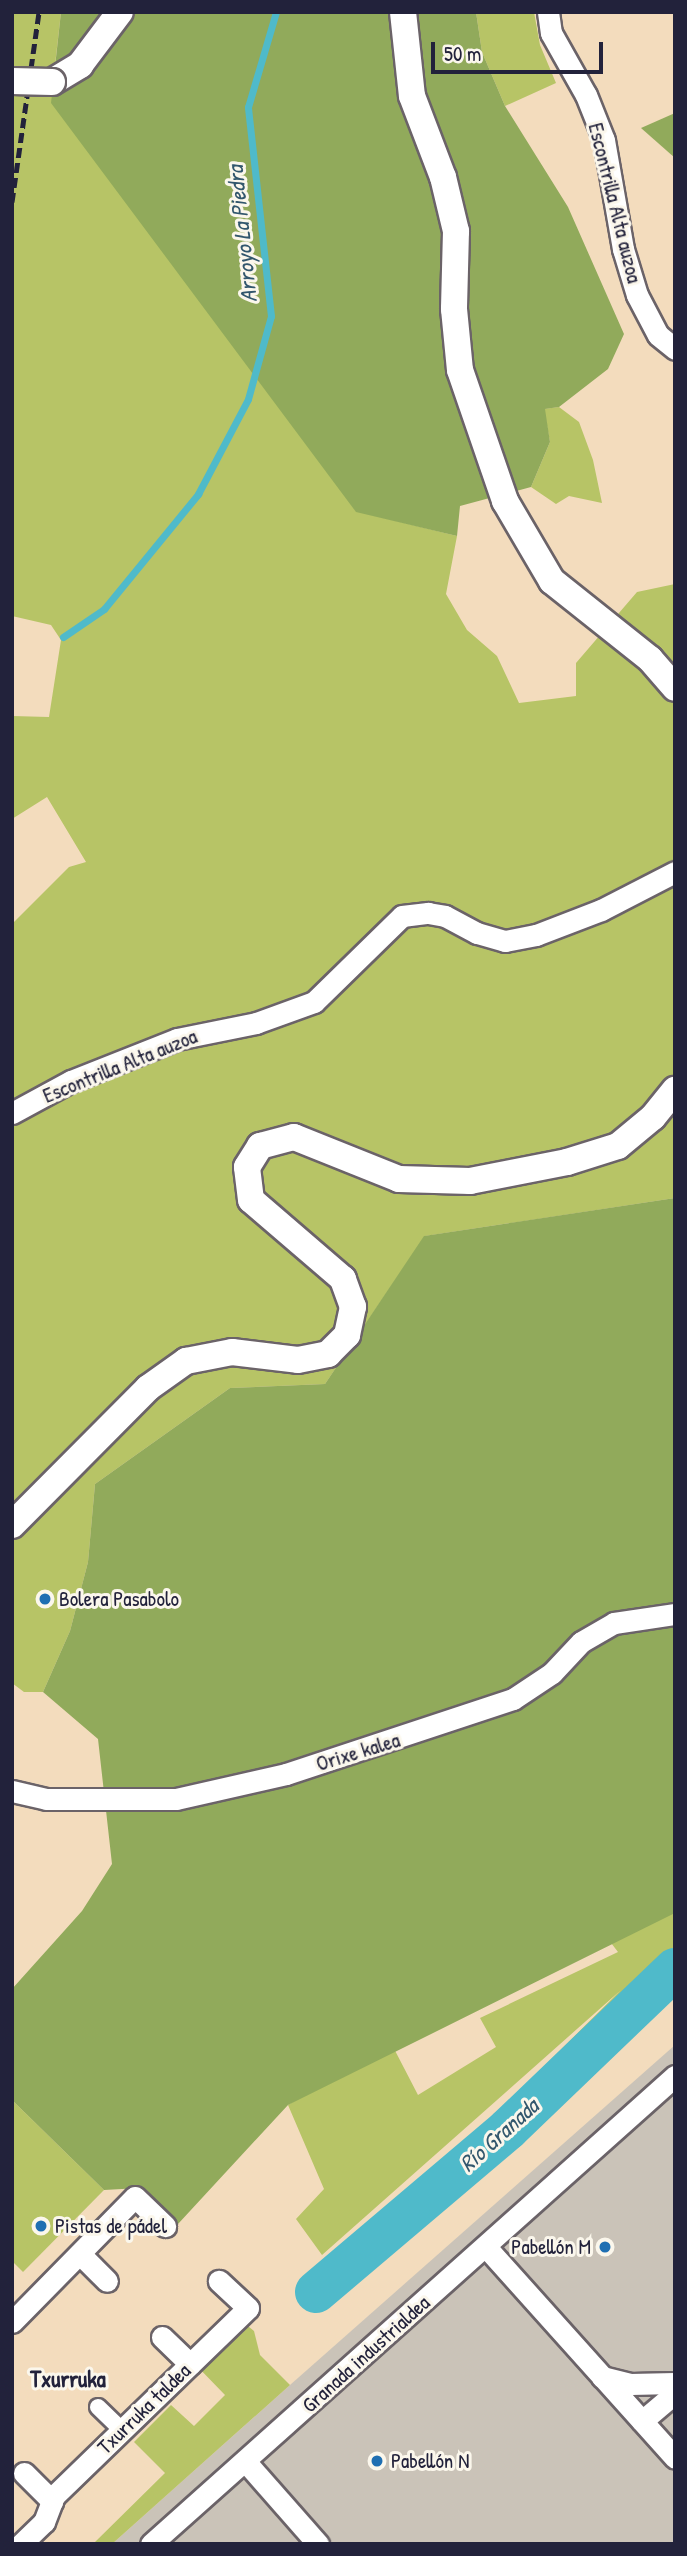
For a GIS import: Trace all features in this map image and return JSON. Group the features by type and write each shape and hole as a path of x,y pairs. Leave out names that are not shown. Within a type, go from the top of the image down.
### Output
{"street":[{"path":"12,81 52,82 79,65 120,12"},
{"path":"403,12 412,96 443,177 456,231 454,309 460,370 505,501 552,581 650,660 675,688"},
{"name":"Escontrilla Alta auzoa","path":"548,12 551,33 586,95 604,140 623,249 637,295 658,335 675,349"},
{"name":"Escontrilla Alta auzoa","path":"12,1113 71,1081 177,1039 256,1023 314,1002 402,916 428,913 445,916 477,933 505,941 536,935 601,910 675,872"},
{"path":"12,1525 148,1388 186,1361 232,1352 298,1360 328,1354 340,1346 352,1322 350,1292 332,1266 270,1220 251,1200 247,1167 252,1156 270,1140 306,1140 399,1179 470,1181 567,1163 618,1146 653,1117 675,1090"},
{"name":"Orixe kalea","path":"12,1791 46,1799 176,1799 286,1774 513,1699 552,1673 581,1642 614,1623 675,1614"},
{"name":"Granada industrialdea","path":"151,2544 675,2076"},
{"path":"12,2322 135,2197 166,2226"},
{"path":"486,2246 675,2458"},
{"path":"80,2254 107,2281"},
{"name":"Txurruka taldea","path":"21,2544 44,2522 52,2501 248,2308 219,2281"},
{"path":"162,2337 190,2364"},
{"path":"602,2376 630,2384 675,2383"},
{"path":"642,2421 675,2393"},
{"path":"98,2407 122,2430"},
{"path":"245,2460 318,2544"},
{"path":"24,2473 52,2501"}],"shaded area":[{"path":"675,2045 675,2544 112,2544 290,2385"}],"green space":[{"path":"12,12 61,12 55,65 279,404 356,511 457,536 446,594 467,630 497,656 519,703 576,696 576,663 637,592 675,584 675,1198 425,1236 325,1384 230,1388 95,1484 88,1562 70,1631 43,1692 24,1692 12,1683 12,924 69,867 86,862 47,797 12,819 12,716 49,717 61,640 51,625 12,616"},
{"path":"61,12 476,12 482,52 505,106 568,207 624,334 608,369 559,407 545,409 550,442 531,487 460,506 457,536 356,512 51,103"},
{"path":"476,12 534,12 540,45 556,83 505,106 482,52"},
{"path":"675,113 675,158 641,128"},
{"path":"559,407 579,422 593,460 602,503 569,496 556,504 531,487 550,442 544,409"},
{"path":"675,1198 675,1913 288,2105 178,2224 140,2188 104,2190 12,2100 12,1989 82,1911 112,1864 98,1739 43,1692 70,1631 88,1562 95,1484 230,1388 325,1384 424,1236"},
{"path":"675,1901 675,1989 316,2292 621,1990 322,2255 296,2219 324,2189 288,2105 389,2039 418,2095 496,2047 480,2018 618,1952 605,1935"},
{"name":"Pistas de pádel","path":"12,2100 104,2190 23,2272 12,2261"},
{"path":"238,2318 254,2331 260,2355 290,2385 112,2544 93,2544 165,2473 134,2442 171,2405 194,2426 225,2395 193,2362"}],"waterway":[{"name":"Arroyo La Piedra","path":"63,637 104,609 198,494 248,399 271,316 248,107 276,12"},
{"name":"Río Granada","path":"316,2292 508,2129 675,1969"}],"railway":[{"path":"12,202 39,12"}],"place":[{"name":"Bolera Pasabolo","path":"45,1599"},
{"name":"Pistas de pádel","path":"41,2226"},
{"name":"Pabellón M","path":"605,2247"},
{"name":"Pabellón N","path":"377,2461"}],"district":[{"name":"Txurruka","path":"68,2379"}]}
